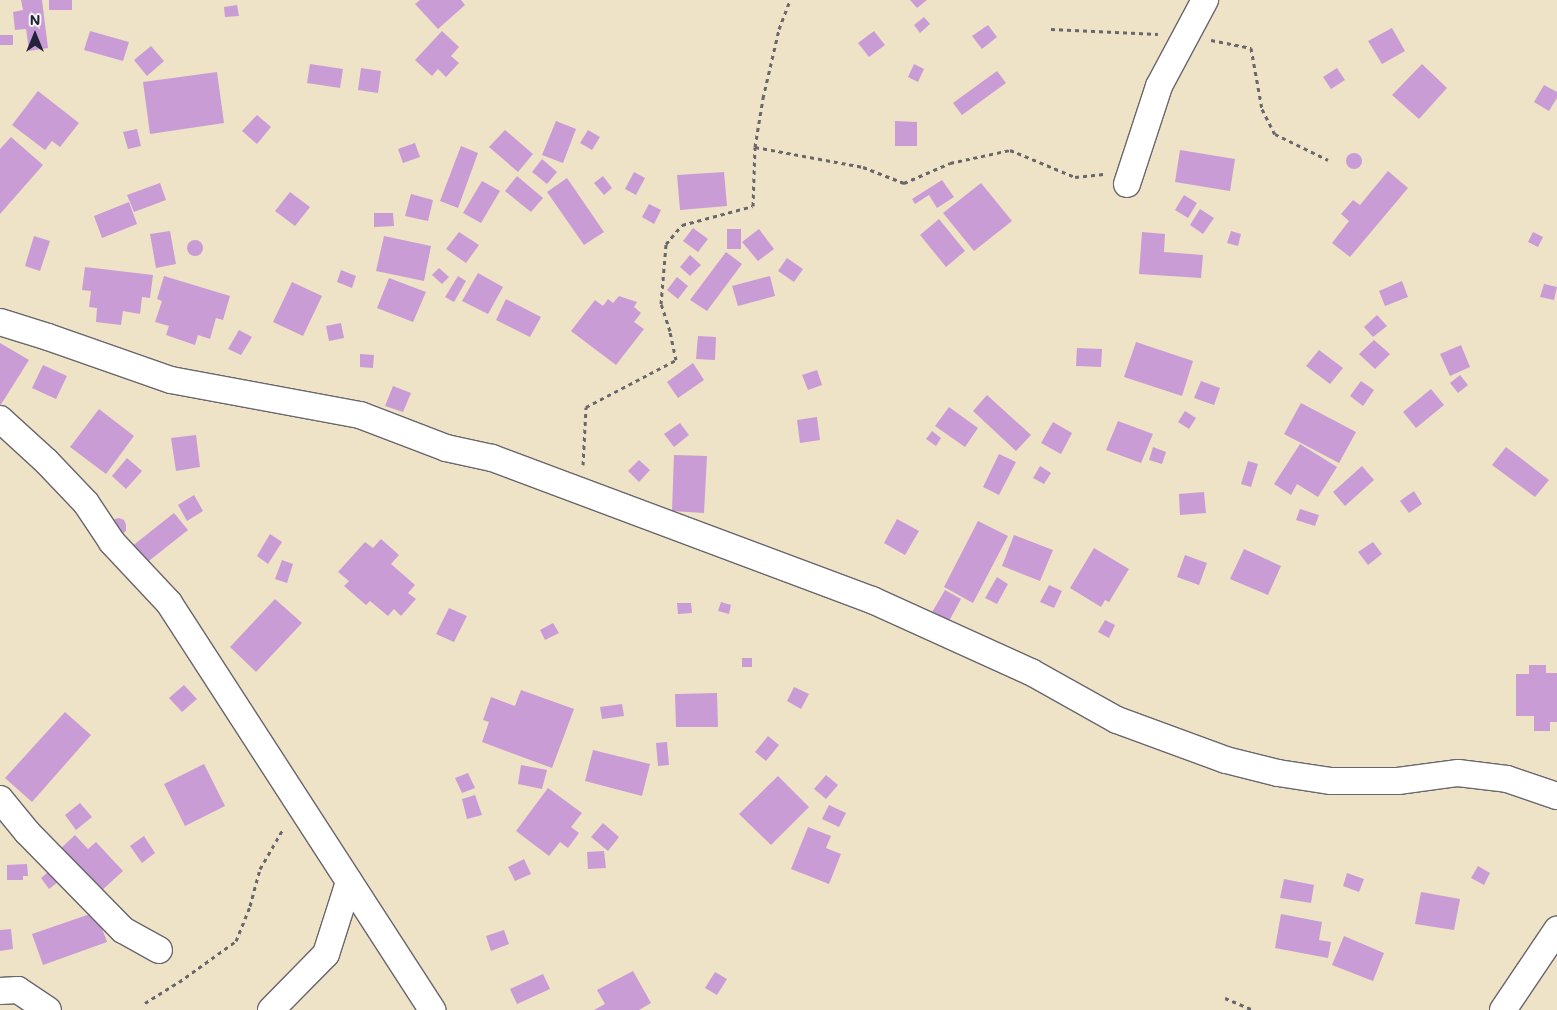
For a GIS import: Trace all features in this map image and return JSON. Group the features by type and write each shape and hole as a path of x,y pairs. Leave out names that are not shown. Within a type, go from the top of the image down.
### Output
{"street":[{"path":"1130,177 1159,86 1205,0"},
{"path":"0,322 171,380 360,415 446,448 492,458 872,600 1031,672 1117,720 1226,760 1278,773 1331,781 1398,781 1458,773 1507,779 1557,796"},
{"path":"0,419 46,461 86,503 112,542 169,603 432,1010"},
{"path":"0,799 27,832 123,930 159,950"},
{"path":"271,1010 326,954 348,882"},
{"path":"1503,1010 1557,930"},
{"path":"0,991 18,990 48,1010"}],"path":[{"path":"580,491 586,407 634,384 676,360 670,331 660,304 666,244 682,225 753,206 755,147 763,98 775,46 790,0"},
{"path":"1051,29 1186,36 1251,48 1262,109 1275,134 1328,160"},
{"path":"755,147 862,167 904,182 950,163 1010,150 1075,178 1130,177"},
{"path":"145,1002 180,982 236,940 250,906 260,868 280,838 295,798"},
{"path":"1225,998 1253,1010"}],"building":[{"path":"21,0 42,0 48,48 29,51 26,29 15,30 13,12 23,10"},
{"path":"49,0 72,0 72,10 49,10"},
{"path":"420,0 461,0 465,5 438,29 415,4"},
{"path":"910,0 927,0 917,8"},
{"path":"237,5 239,16 225,17 224,7"},
{"path":"924,17 930,24 920,33 914,25"},
{"path":"988,25 997,37 982,49 972,36"},
{"path":"1392,28 1405,51 1382,64 1368,41"},
{"path":"90,31 129,42 123,61 84,50"},
{"path":"442,31 459,47 451,56 459,63 446,77 438,69 432,76 415,60"},
{"path":"874,31 885,45 869,57 858,43"},
{"path":"0,35 13,35 13,45 0,45"},
{"path":"151,46 164,61 147,76 134,60"},
{"path":"310,64 343,69 340,88 307,83"},
{"path":"914,64 924,69 918,82 908,77"},
{"path":"1422,64 1447,88 1419,119 1392,95"},
{"path":"361,68 381,71 378,93 358,90"},
{"path":"1337,68 1345,80 1331,89 1323,77"},
{"path":"997,71 1006,83 962,115 953,103"},
{"path":"217,72 224,123 150,134 143,82"},
{"path":"1544,85 1557,92 1557,98 1549,111 1534,102"},
{"path":"38,91 79,123 60,147 52,141 45,150 12,125"},
{"path":"257,115 271,127 257,144 242,131"},
{"path":"556,121 576,129 563,163 542,155"},
{"path":"895,121 917,122 917,146 895,146"},
{"path":"137,129 141,146 128,149 123,132"},
{"path":"505,130 533,154 518,172 489,147"},
{"path":"588,130 600,137 592,150 580,143"},
{"path":"11,137 43,165 0,214 0,149"},
{"path":"415,143 420,157 403,163 398,149"},
{"path":"461,146 478,153 458,208 440,201"},
{"path":"1180,150 1235,159 1230,191 1175,182"},
{"path":"1351,153 1357,153 1362,158 1360,167 1351,169 1346,164 1346,158"},
{"path":"542,159 557,172 547,184 532,172"},
{"path":"1388,171 1408,188 1350,257 1332,243 1349,221 1341,214 1353,200 1360,205"},
{"path":"634,172 645,178 636,195 625,189"},
{"path":"724,172 727,206 680,210 677,175"},
{"path":"517,176 543,198 531,212 505,191"},
{"path":"603,176 612,188 604,195 594,183"},
{"path":"567,178 604,232 584,245 547,192"},
{"path":"942,180 954,197 937,208 929,195 915,204 912,199"},
{"path":"482,181 500,191 481,223 463,213"},
{"path":"160,183 166,200 134,212 127,195"},
{"path":"981,183 1012,221 974,251 943,213"},
{"path":"290,192 310,207 295,226 275,211"},
{"path":"411,194 433,200 428,221 405,216"},
{"path":"1184,195 1197,203 1188,218 1175,210"},
{"path":"129,202 137,224 102,238 94,216"},
{"path":"649,204 661,210 654,224 642,217"},
{"path":"1200,209 1214,218 1203,234 1190,225"},
{"path":"374,213 393,213 394,226 374,227"},
{"path":"939,219 965,251 946,267 920,235"},
{"path":"693,228 708,239 698,252 683,241"},
{"path":"727,229 741,229 741,249 727,249"},
{"path":"759,229 774,249 758,261 742,242"},
{"path":"170,231 176,264 156,268 150,234"},
{"path":"1231,231 1241,234 1238,246 1227,243"},
{"path":"459,232 479,245 466,263 446,249"},
{"path":"1142,232 1165,234 1164,252 1203,255 1201,278 1139,274"},
{"path":"1533,232 1543,237 1538,247 1528,242"},
{"path":"34,236 50,241 40,271 25,266"},
{"path":"384,236 431,246 424,281 376,271"},
{"path":"195,240 201,242 203,248 201,254 195,256 189,254 187,248 189,242"},
{"path":"726,252 742,264 707,311 690,300"},
{"path":"690,255 701,265 690,276 680,267"},
{"path":"787,258 803,269 794,282 778,271"},
{"path":"85,267 153,275 150,298 142,297 140,314 123,311 121,325 96,322 97,308 89,307 91,291 82,290"},
{"path":"439,268 449,277 442,284 432,275"},
{"path":"341,270 356,276 352,288 337,282"},
{"path":"478,273 503,287 488,314 462,301"},
{"path":"164,276 230,296 223,320 216,318 210,339 198,335 195,345 166,335 169,326 155,322 162,301 157,299"},
{"path":"458,276 466,281 454,302 445,297"},
{"path":"770,276 775,296 738,306 732,286"},
{"path":"677,277 688,286 678,299 667,290"},
{"path":"389,278 426,292 413,322 377,308"},
{"path":"1402,281 1408,297 1385,306 1379,291"},
{"path":"292,282 322,296 303,336 273,322"},
{"path":"1544,284 1557,287 1554,300 1540,297"},
{"path":"619,296 637,302 634,307 641,313 634,322 644,329 616,365 571,331 595,300 603,306 608,299 613,303"},
{"path":"506,299 541,317 530,337 496,320"},
{"path":"1377,315 1387,326 1373,337 1364,327"},
{"path":"341,323 344,338 329,341 326,326"},
{"path":"239,330 252,337 241,355 228,349"},
{"path":"698,336 716,337 715,360 696,359"},
{"path":"1374,340 1390,354 1375,369 1359,354"},
{"path":"1136,342 1193,361 1182,396 1124,377"},
{"path":"0,343 29,360 0,406"},
{"path":"1461,345 1470,367 1450,376 1440,354"},
{"path":"1077,348 1102,349 1101,367 1076,366"},
{"path":"1319,350 1343,368 1330,384 1306,366"},
{"path":"360,354 374,355 373,368 360,367"},
{"path":"693,363 704,380 678,398 667,382"},
{"path":"43,365 67,376 56,399 32,388"},
{"path":"817,370 822,385 808,390 802,375"},
{"path":"1460,375 1468,385 1458,393 1450,383"},
{"path":"1201,381 1220,388 1214,405 1194,398"},
{"path":"1361,381 1374,390 1363,406 1350,396"},
{"path":"393,386 411,393 403,412 385,406"},
{"path":"1431,389 1444,405 1416,428 1403,412"},
{"path":"987,395 1031,435 1016,451 973,411"},
{"path":"1301,403 1356,432 1339,463 1284,434"},
{"path":"949,407 978,428 965,447 935,426"},
{"path":"99,409 134,436 106,474 70,447"},
{"path":"1185,411 1196,418 1189,429 1178,422"},
{"path":"817,417 820,440 800,443 797,420"},
{"path":"1118,421 1153,434 1141,463 1106,450"},
{"path":"1053,422 1072,433 1061,454 1041,443"},
{"path":"680,423 689,435 674,447 664,434"},
{"path":"932,431 941,438 936,446 926,439"},
{"path":"196,435 200,467 176,471 171,438"},
{"path":"1300,444 1337,467 1318,497 1297,484 1291,495 1274,484"},
{"path":"1153,447 1166,452 1162,464 1149,460"},
{"path":"1506,447 1549,480 1535,497 1492,465"},
{"path":"999,454 1016,462 999,495 983,487"},
{"path":"674,455 707,456 704,513 672,511"},
{"path":"127,458 142,471 126,489 112,476"},
{"path":"639,460 650,470 639,482 628,471"},
{"path":"1248,461 1258,464 1251,487 1241,484"},
{"path":"1040,466 1051,473 1044,484 1033,478"},
{"path":"1362,466 1374,480 1345,506 1333,492"},
{"path":"1414,491 1422,504 1409,513 1400,501"},
{"path":"1204,492 1206,513 1180,515 1179,494"},
{"path":"194,495 203,511 187,521 178,505"},
{"path":"1300,509 1319,515 1315,526 1296,520"},
{"path":"174,513 188,530 145,564 131,547"},
{"path":"119,518 124,520 126,525 126,531 121,535 111,520"},
{"path":"897,519 919,531 905,555 884,543"},
{"path":"978,521 1008,536 973,603 944,587"},
{"path":"270,534 282,542 268,564 257,556"},
{"path":"1014,535 1053,550 1040,581 1002,566"},
{"path":"381,539 399,555 391,564 415,585 408,593 416,599 401,616 394,609 388,616 370,601 366,605 344,586 349,581 338,572 365,542 373,548"},
{"path":"1373,542 1382,554 1368,565 1358,552"},
{"path":"1094,548 1129,569 1109,602 1105,600 1101,607 1070,588"},
{"path":"1244,549 1281,566 1268,595 1230,579"},
{"path":"1185,555 1207,563 1199,585 1177,577"},
{"path":"282,560 293,564 287,583 275,579"},
{"path":"997,577 1008,584 997,604 985,598"},
{"path":"1049,585 1062,591 1054,608 1040,602"},
{"path":"945,590 961,599 948,623 931,614"},
{"path":"275,599 302,623 256,672 230,647"},
{"path":"721,602 731,605 729,614 718,611"},
{"path":"677,603 691,603 692,613 678,614"},
{"path":"449,608 467,616 454,642 436,634"},
{"path":"1105,620 1115,625 1109,638 1098,632"},
{"path":"553,623 559,633 545,640 540,630"},
{"path":"742,658 752,658 752,667 742,667"},
{"path":"1529,665 1546,665 1546,673 1557,673 1557,722 1550,722 1550,731 1534,731 1534,716 1516,716 1516,674 1529,674"},
{"path":"184,685 197,699 182,712 169,698"},
{"path":"794,687 809,694 801,709 787,701"},
{"path":"521,690 574,709 552,768 482,742 489,722 483,720 491,697 515,706"},
{"path":"717,693 718,727 676,727 675,694"},
{"path":"622,704 624,716 602,719 600,707"},
{"path":"65,712 91,735 32,802 5,778"},
{"path":"768,736 779,745 766,761 755,752"},
{"path":"667,742 669,765 658,766 656,743"},
{"path":"593,750 650,764 642,796 585,781"},
{"path":"204,764 225,806 185,826 164,784"},
{"path":"521,765 547,770 542,789 518,784"},
{"path":"468,773 475,788 462,793 455,778"},
{"path":"826,775 838,785 826,799 814,789"},
{"path":"778,776 809,807 771,845 739,814"},
{"path":"548,788 582,813 571,827 579,833 568,848 560,842 549,856 516,831"},
{"path":"475,795 482,815 467,819 462,799"},
{"path":"80,803 92,817 76,830 65,815"},
{"path":"829,805 846,813 839,827 822,819"},
{"path":"603,823 619,837 608,851 591,837"},
{"path":"808,827 831,836 826,848 841,854 829,884 791,869"},
{"path":"75,835 88,849 96,842 123,871 99,893 59,850"},
{"path":"144,836 155,853 142,863 130,846"},
{"path":"604,851 606,868 588,869 587,852"},
{"path":"524,859 531,874 515,881 508,867"},
{"path":"27,864 28,876 23,876 23,880 7,880 7,865"},
{"path":"1478,866 1490,873 1484,885 1471,878"},
{"path":"54,867 63,878 49,889 41,878"},
{"path":"1347,873 1364,879 1359,892 1343,886"},
{"path":"1284,879 1314,885 1311,903 1280,898"},
{"path":"1421,892 1460,899 1454,930 1415,924"},
{"path":"96,912 107,942 43,965 32,934"},
{"path":"1281,914 1322,922 1319,940 1331,942 1328,958 1275,948"},
{"path":"11,929 13,949 0,951 0,930"},
{"path":"504,930 509,944 491,951 486,936"},
{"path":"1344,936 1384,953 1373,981 1332,965"},
{"path":"633,971 651,1003 639,1010 594,1010 605,1004 597,990"},
{"path":"715,972 727,979 717,995 705,988"},
{"path":"543,974 550,989 517,1004 510,989"}]}
